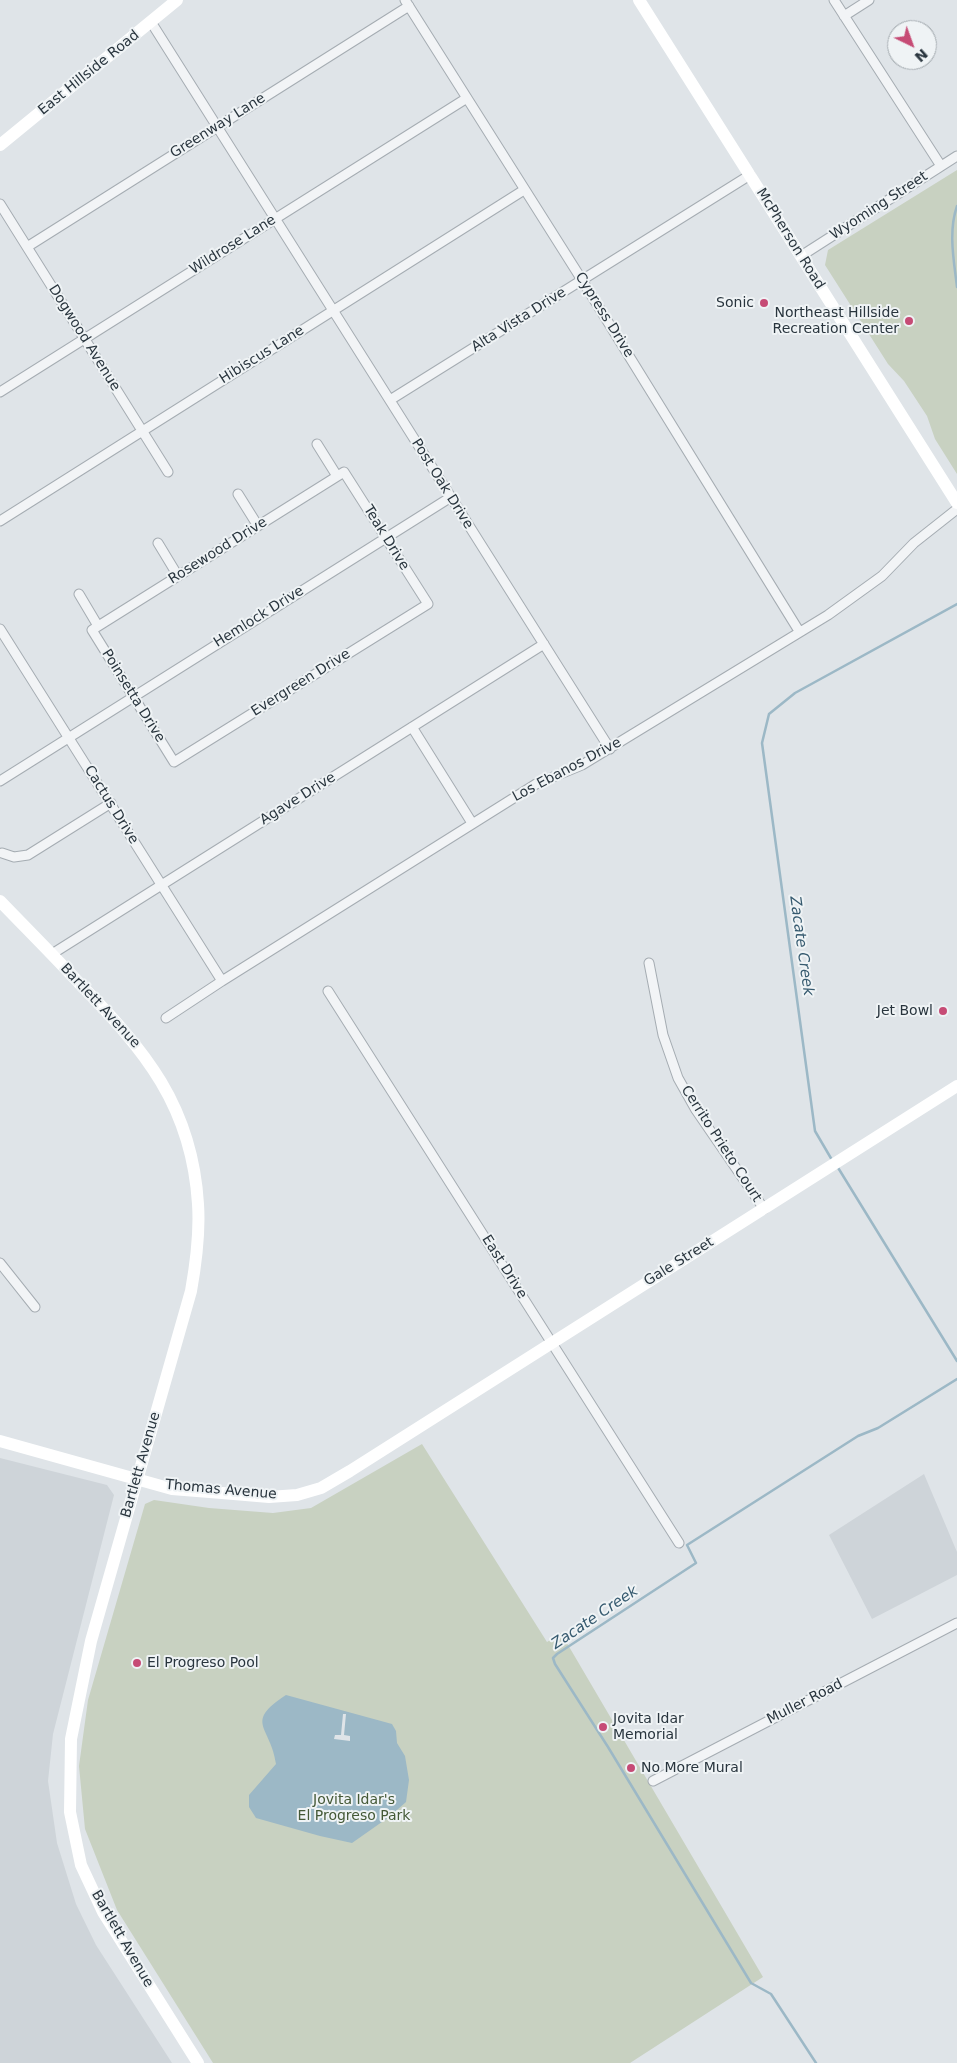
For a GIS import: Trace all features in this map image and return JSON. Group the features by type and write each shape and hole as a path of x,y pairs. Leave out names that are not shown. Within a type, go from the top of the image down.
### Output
{"main road":[{"name":"East Hillside Road","path":"0,145 178,0"},
{"name":"McPherson Road","path":"639,0 957,503"},
{"name":"Bartlett Avenue","path":"0,901 126,1031 148,1061 178,1114 192,1157 198,1205 196,1258 192,1283 91,1641 70,1739 70,1812 81,1865 103,1912 198,2063"},
{"name":"Gale Street","path":"401,1437 957,1086"},
{"name":"Thomas Avenue","path":"0,1441 172,1489 269,1497 298,1495 321,1488 401,1437"}],"street":[{"path":"834,0 941,166"},
{"path":"844,16 869,0"},
{"name":"Cypress Drive","path":"407,3 800,631"},
{"name":"Greenway Lane","path":"27,247 217,127 407,3"},
{"name":"Post Oak Drive","path":"151,22 610,748"},
{"name":"Wildrose Lane","path":"0,392 466,98"},
{"name":"Wyoming Street","path":"801,256 957,156"},
{"name":"Alta Vista Drive","path":"390,400 750,176"},
{"name":"Hibiscus Lane","path":"0,521 524,190"},
{"name":"Dogwood Avenue","path":"0,204 168,472"},
{"name":"Teak Drive","path":"317,444 341,474 386,538 428,604"},
{"name":"Rosewood Drive","path":"95,628 341,474"},
{"path":"238,494 258,526"},
{"name":"Hemlock Drive","path":"0,781 451,497"},
{"name":"Los Ebanos Drive","path":"166,1018 536,784 582,765 828,615 882,576 914,543 957,509"},
{"path":"158,543 178,576"},
{"name":"Poinsetta Drive","path":"79,594 95,628 133,696 174,762"},
{"name":"Evergreen Drive","path":"174,762 428,604"},
{"name":"Cactus Drive","path":"0,629 4,643 111,803 222,981"},
{"name":"Agave Drive","path":"52,954 544,644"},
{"path":"412,728 472,823"},
{"path":"2,853 14,857 28,855 111,803"},
{"name":"Cerrito Prieto Court","path":"649,963 663,1035 678,1078 696,1110 764,1209"},
{"name":"East Drive","path":"328,991 679,1543"},
{"path":"0,1263 36,1307"},
{"name":"Muller Road","path":"653,1781 957,1624"}],"shaded area":[{"path":"0,1458 107,1485 114,1495 53,1734 48,1781 57,1843 76,1904 96,1945 172,2063 0,2063"},
{"path":"924,1474 957,1552 957,1575 872,1619 829,1535"}],"green space":[{"path":"957,170 957,474 935,439 927,416 904,381 888,364 825,265 828,250"},
{"name":"Jovita Idar's El Progreso Park","path":"422,1444 547,1642 561,1633 763,1977 630,2063 213,2063 117,1910 85,1829 79,1766 88,1700 145,1504 154,1500 209,1508 273,1513 311,1508"}],"water":[{"path":"286,1695 392,1724 396,1731 397,1743 405,1756 409,1780 406,1802 389,1817 352,1843 256,1818 249,1807 249,1795 276,1764 263,1726 263,1719 273,1704"}],"pier":[{"path":"343,1714 346,1714 344,1735 350,1736 350,1741 334,1739 335,1735 341,1735"}],"waterway":[{"name":"Zacate Creek","path":"957,206 952,236 957,287"},
{"name":"Zacate Creek","path":"832,1160 815,1131 762,743 769,714 795,693 957,604"},
{"name":"Zacate Creek","path":"837,1166 957,1361"},
{"name":"Zacate Creek","path":"816,2063 771,1994 751,1983 553,1658 696,1563 687,1545 858,1436 878,1428 957,1379"}],"place":[{"name":"Sonic","path":"764,303"},
{"name":"Northeast Hillside Recreation Center","path":"909,321"},
{"name":"Jet Bowl","path":"943,1011"},
{"name":"El Progreso Pool","path":"137,1663"},
{"name":"Jovita Idar Memorial","path":"603,1727"},
{"name":"No More Mural","path":"631,1768"}]}
